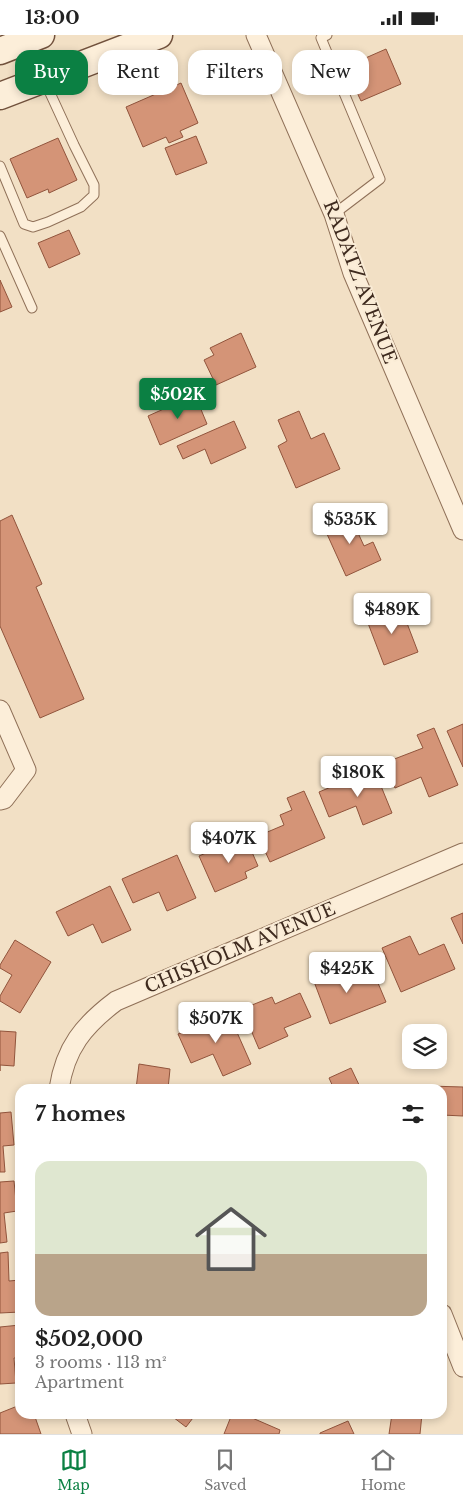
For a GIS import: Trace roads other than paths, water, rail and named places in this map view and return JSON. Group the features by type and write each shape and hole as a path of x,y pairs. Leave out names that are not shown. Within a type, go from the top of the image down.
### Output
{"main road":[{"path":"0,51 41,35"},
{"path":"88,62 159,35"},
{"path":"0,96 15,90"}],"street":[{"name":"RADATZ AVENUE","path":"256,35 334,214 353,273 463,530"},
{"path":"0,710 26,770 4,799 0,799"},
{"name":"CHISHOLM AVENUE","path":"60,1084 68,1055 81,1033 97,1015 116,1001 463,853"},
{"path":"447,1327 463,1367"},
{"path":"77,1419 82,1434"}],"lane":[{"path":"327,35 321,38 380,179 334,214"},
{"path":"0,166 24,224 33,227 81,207 94,195 94,185 51,95"},
{"path":"0,236 32,308"}]}
